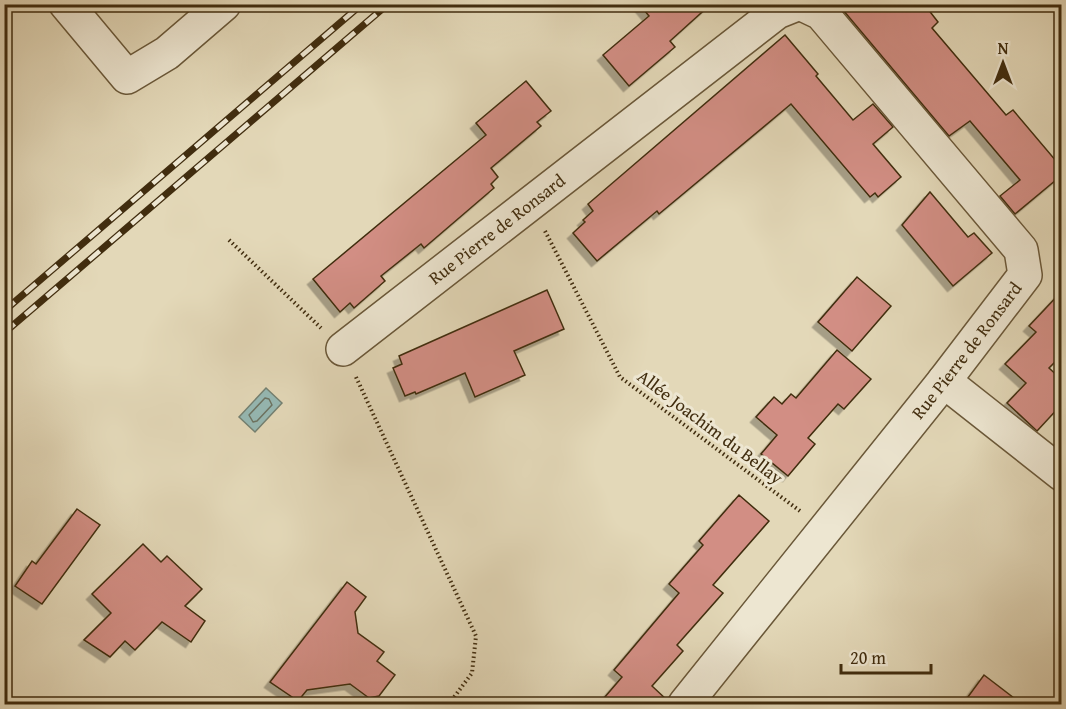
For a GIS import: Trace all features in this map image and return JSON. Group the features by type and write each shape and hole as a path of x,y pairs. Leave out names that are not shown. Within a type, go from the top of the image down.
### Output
{"street":[{"path":"66,4 127,77 167,53 224,4"},
{"name":"Rue Pierre de Ronsard","path":"343,349 777,12 800,4 821,13 1021,250 1025,275 944,381 685,705"},
{"path":"944,381 1062,474"}],"path":[{"name":"Allée Joachim du Bellay","path":"531,203 620,377 825,530"},
{"path":"229,240 343,349 476,636 472,673 449,705"}],"water":[{"path":"266,388 282,403 255,432 239,417"}],"building":[{"path":"639,4 711,4 670,41 675,47 629,86 603,55 649,16"},
{"path":"838,4 924,4 938,22 932,28 1006,115 1013,110 1062,168 1062,175 1015,214 1000,196 1020,180 970,121 949,136"},
{"path":"785,35 853,120 873,104 893,127 873,144 901,177 878,197 875,193 870,197 791,104 659,214 657,211 597,261 573,233 593,211 588,204"},
{"path":"526,81 551,111 537,122 541,126 491,168 498,177 491,184 494,188 424,248 421,244 381,276 385,281 354,308 350,303 340,312 313,279 486,135 476,123"},
{"path":"930,192 968,237 974,233 992,253 953,286 902,225"},
{"path":"857,277 891,306 852,351 818,322"},
{"path":"547,290 564,329 514,351 525,375 475,397 465,373 416,394 415,392 405,396 393,368 402,364 399,356"},
{"path":"1062,291 1062,355 1049,368 1062,380 1062,404 1037,431 1007,403 1026,383 1005,364 1036,332 1029,326"},
{"path":"837,350 871,379 844,409 838,404 808,438 815,444 788,476 761,454 777,435 756,417 774,397 782,404 791,394 796,398"},
{"path":"739,495 769,521 713,585 723,593 677,645 683,651 652,686 667,700 667,705 598,705 622,677 614,670 679,593 669,584 703,545 699,541"},
{"path":"77,509 100,525 42,604 15,586 32,561 36,564"},
{"path":"143,544 161,562 167,556 202,589 185,606 205,621 191,642 162,622 135,650 125,641 110,657 84,640 111,613 92,594"},
{"path":"347,582 366,597 355,612 358,633 384,652 377,661 395,675 379,696 369,698 350,684 307,690 298,701 270,682"},
{"path":"984,675 1023,705 962,705"}],"railway":[{"path":"4,311 362,4"},
{"path":"4,333 388,4"}]}
